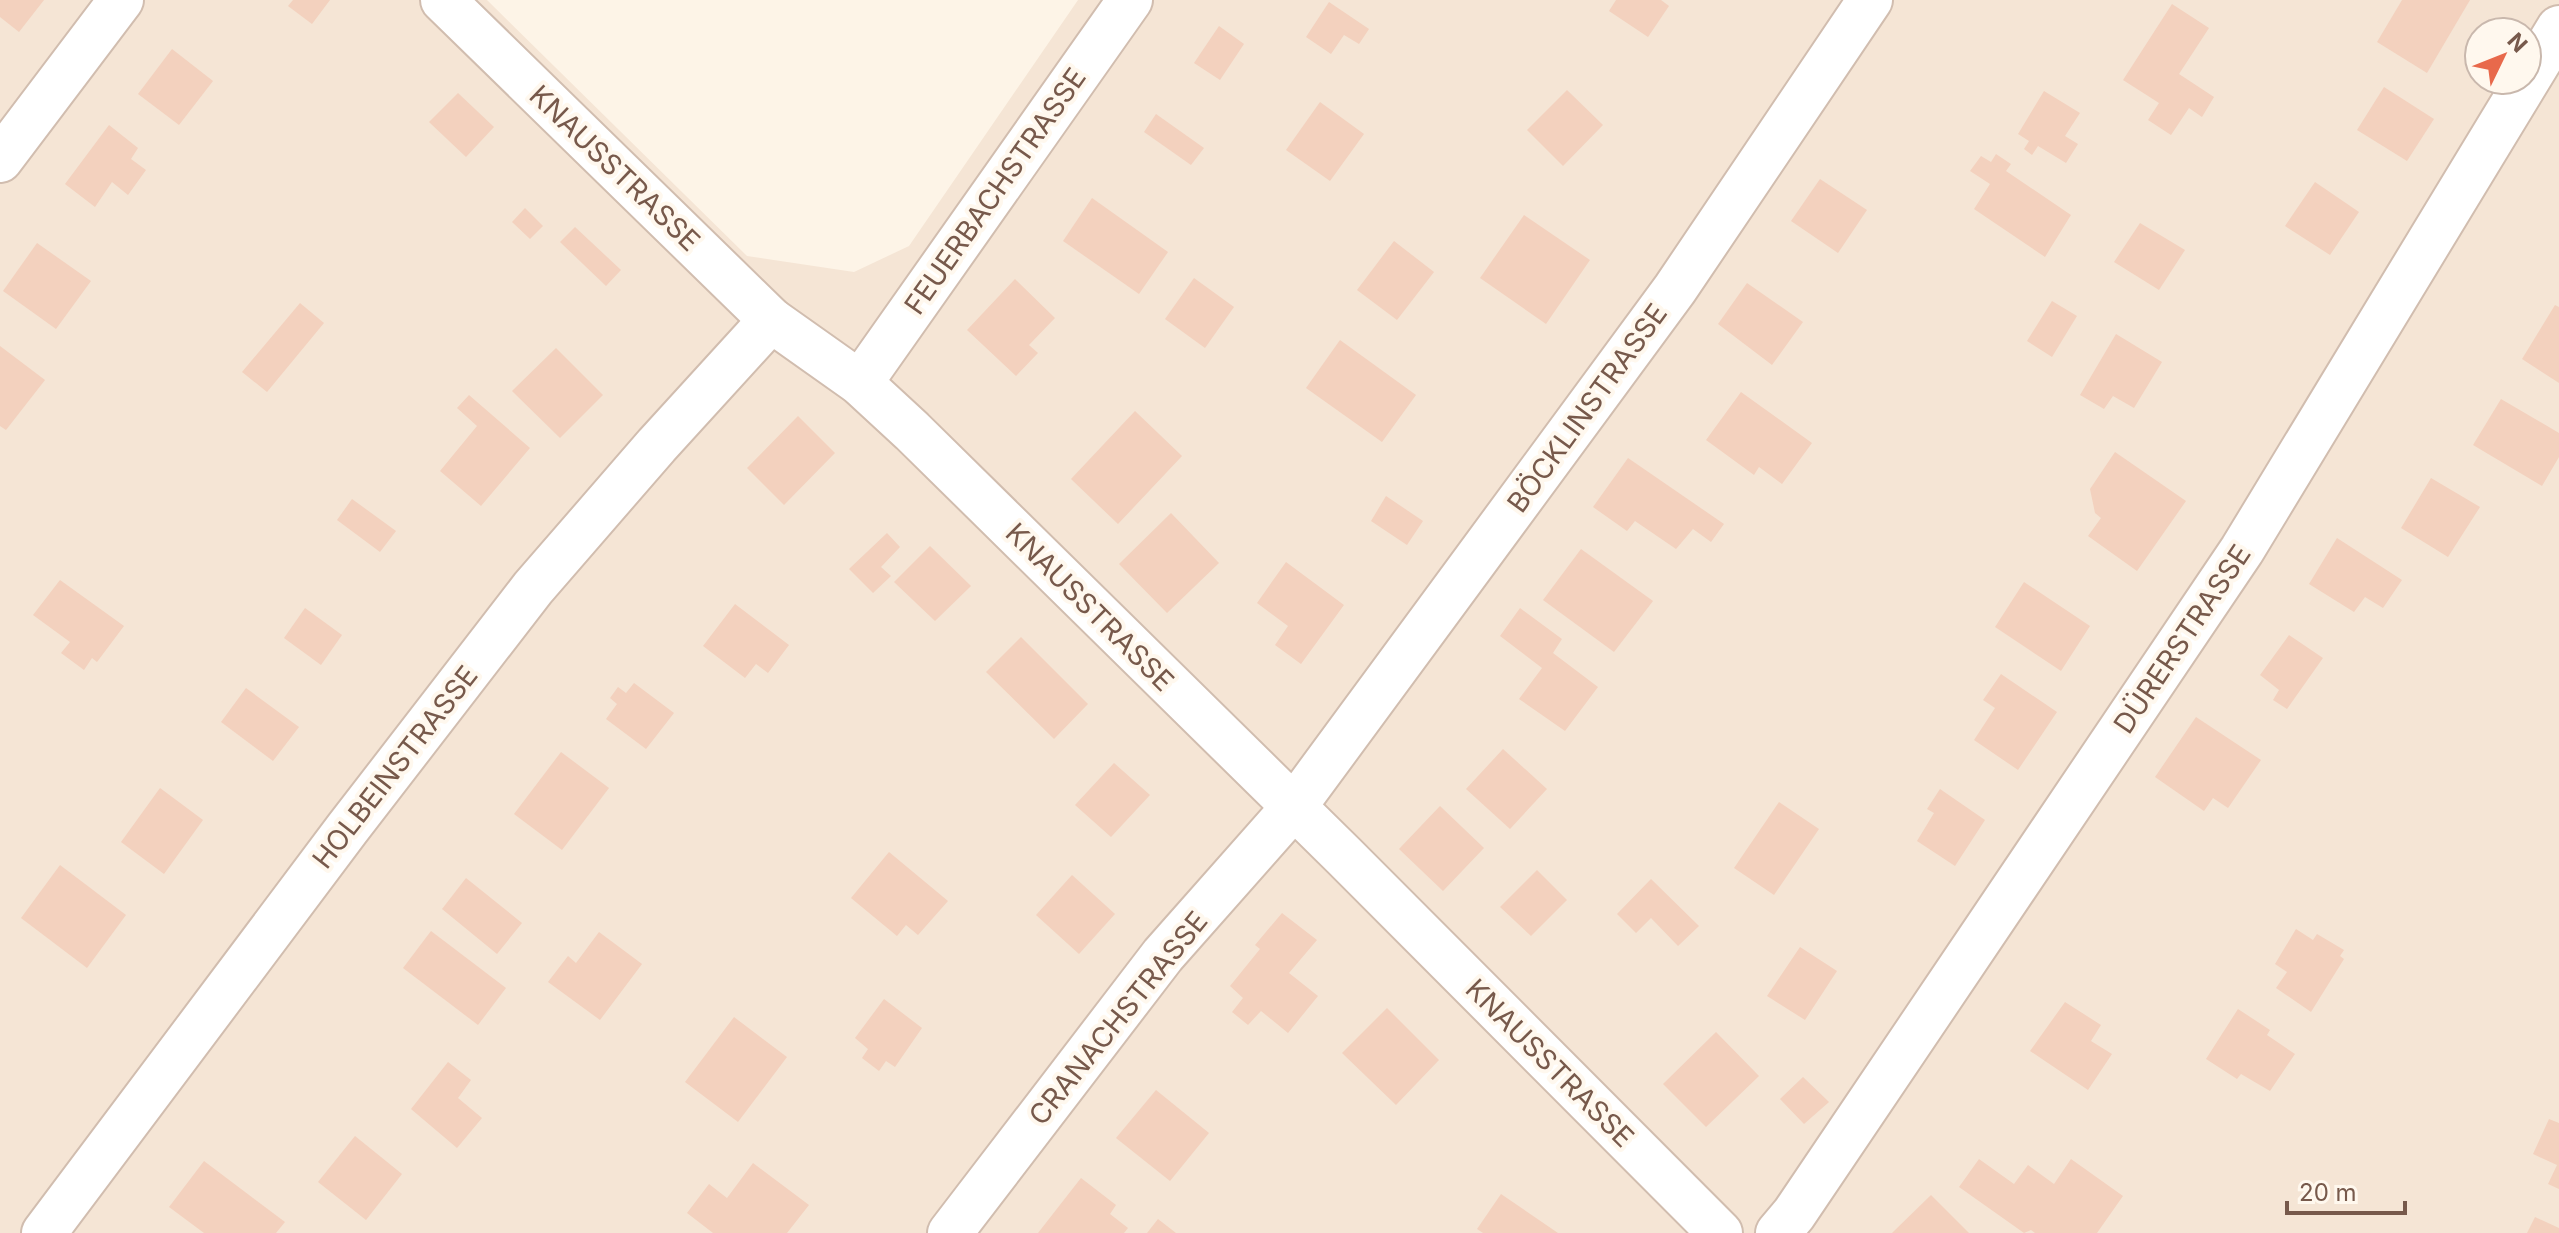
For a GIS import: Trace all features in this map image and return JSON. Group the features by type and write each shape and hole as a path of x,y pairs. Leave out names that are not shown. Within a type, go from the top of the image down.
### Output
{"street":[{"path":"0,160 121,0"},
{"name":"KNAUSSTRASSE","path":"443,0 771,320 860,383 912,431 1367,878 1720,1233"},
{"name":"FEUERBACHSTRASSE","path":"860,383 1130,0"},
{"name":"BÖCKLINSTRASSE","path":"1293,808 1675,289 1870,0"},
{"name":"DÜRERSTRASSE","path":"1778,1233 1794,1214 2242,550 2559,28"},
{"name":"HOLBEINSTRASSE","path":"44,1233 356,817 533,588 771,320"},
{"name":"CRANACHSTRASSE","path":"950,1233 1163,955 1293,808"}],"shaded area":[{"path":"0,0 487,0 747,256 854,272 909,246 1078,0 2559,0 2559,1233 0,1233"}],"building":[{"path":"0,0 44,0 19,32 0,17"},
{"path":"293,0 330,0 312,24 288,6"},
{"path":"1616,0 1661,0 1669,6 1648,37 1609,11"},
{"path":"2402,0 2470,0 2427,73 2377,42"},
{"path":"1329,2 1369,29 1359,44 1344,35 1331,54 1306,37"},
{"path":"2172,4 2209,28 2179,74 2214,97 2202,117 2189,108 2171,135 2148,120 2159,103 2123,80"},
{"path":"1219,26 1244,44 1220,80 1194,63"},
{"path":"172,49 213,81 179,125 138,94"},
{"path":"2384,87 2434,119 2407,161 2357,130"},
{"path":"1567,90 1603,125 1563,166 1527,130"},
{"path":"2044,91 2080,113 2065,136 2078,144 2066,163 2038,146 2032,155 2024,149 2029,141 2018,134"},
{"path":"458,93 494,127 466,157 429,122"},
{"path":"1320,102 1364,134 1330,181 1286,150"},
{"path":"1156,114 1204,148 1191,165 1144,132"},
{"path":"109,125 138,148 131,159 146,170 128,195 112,182 95,207 65,184"},
{"path":"1996,154 2011,164 2006,171 2071,215 2045,257 1974,209 1990,184 1970,171 1981,156 1991,162"},
{"path":"1820,179 1867,210 1838,253 1791,221"},
{"path":"2315,182 2359,212 2330,255 2285,226"},
{"path":"1092,198 1168,252 1139,294 1063,241"},
{"path":"525,208 543,226 530,239 512,222"},
{"path":"1524,215 1590,260 1546,324 1480,278"},
{"path":"2140,223 2185,250 2159,290 2114,262"},
{"path":"575,227 621,270 606,286 560,242"},
{"path":"1394,241 1434,272 1397,320 1357,290"},
{"path":"37,243 91,281 56,329 3,291"},
{"path":"1194,278 1234,307 1205,348 1165,319"},
{"path":"1015,279 1055,318 1029,345 1038,353 1016,376 967,330"},
{"path":"1747,283 1803,322 1772,365 1718,324"},
{"path":"2052,301 2077,316 2052,357 2027,341"},
{"path":"300,303 324,323 267,392 242,372"},
{"path":"2555,305 2559,307 2559,383 2522,359"},
{"path":"2116,334 2162,362 2134,408 2113,396 2104,409 2080,395"},
{"path":"1340,340 1416,395 1382,442 1306,388"},
{"path":"0,346 45,380 6,430 0,426"},
{"path":"556,348 603,395 560,438 512,391"},
{"path":"1741,392 1812,443 1782,484 1759,467 1754,475 1706,440"},
{"path":"469,395 530,448 481,506 440,471 477,426 457,408"},
{"path":"2501,399 2559,433 2559,457 2542,486 2473,445"},
{"path":"1135,411 1182,456 1118,524 1071,479"},
{"path":"798,416 835,453 784,505 747,468"},
{"path":"2115,452 2186,501 2137,571 2088,536 2101,518 2095,513 2090,489"},
{"path":"1628,458 1724,524 1711,542 1693,529 1676,549 1635,521 1627,531 1593,507"},
{"path":"2431,478 2480,507 2448,557 2401,528"},
{"path":"1386,496 1423,521 1407,545 1371,521"},
{"path":"352,499 396,531 380,552 337,520"},
{"path":"1171,513 1219,563 1167,613 1119,564"},
{"path":"887,533 900,547 881,567 891,576 873,593 849,569"},
{"path":"2337,538 2402,580 2383,608 2365,597 2354,612 2309,584"},
{"path":"930,546 971,586 935,621 894,582"},
{"path":"1581,549 1653,601 1614,652 1543,600"},
{"path":"1286,562 1344,605 1301,664 1275,645 1288,626 1257,603"},
{"path":"60,580 124,626 97,662 92,658 84,670 61,653 70,642 33,615"},
{"path":"2024,582 2090,626 2061,671 1995,627"},
{"path":"735,604 789,645 768,673 756,664 745,678 703,646"},
{"path":"305,608 342,635 321,665 284,638"},
{"path":"1520,608 1562,639 1553,653 1598,687 1565,731 1519,699 1542,668 1500,636"},
{"path":"2289,635 2323,658 2287,709 2273,700 2279,690 2260,675"},
{"path":"1021,637 1088,704 1054,739 986,672"},
{"path":"2001,674 2057,712 2018,770 1974,740 1995,708 1983,700"},
{"path":"634,683 674,713 646,749 606,719 617,704 610,698 618,687 626,693"},
{"path":"246,688 299,727 273,761 221,722"},
{"path":"2196,717 2261,760 2228,808 2213,798 2204,811 2155,777"},
{"path":"1503,749 1547,789 1510,829 1466,789"},
{"path":"561,752 609,788 562,850 514,814"},
{"path":"1114,763 1150,795 1111,837 1075,805"},
{"path":"160,788 203,820 164,874 121,842"},
{"path":"1940,789 1985,820 1955,866 1917,841 1934,813 1927,809"},
{"path":"1779,802 1819,829 1774,895 1734,868"},
{"path":"1440,806 1484,848 1443,891 1399,849"},
{"path":"889,852 948,901 918,935 906,925 897,936 851,898"},
{"path":"60,865 126,915 87,968 21,918"},
{"path":"1537,870 1567,900 1531,936 1500,907"},
{"path":"1072,875 1115,914 1079,954 1036,915"},
{"path":"466,878 522,923 497,954 442,909"},
{"path":"1651,879 1699,926 1678,946 1651,918 1636,933 1617,914"},
{"path":"1282,913 1317,940 1289,973 1318,996 1288,1033 1261,1011 1248,1025 1232,1012 1243,998 1230,986 1260,949 1255,945"},
{"path":"2296,929 2313,940 2317,934 2344,950 2340,956 2344,959 2311,1012 2276,988 2287,972 2275,964"},
{"path":"431,931 506,988 478,1025 403,968"},
{"path":"599,932 642,964 600,1020 548,982 568,956 576,963"},
{"path":"1800,947 1837,971 1805,1020 1767,996"},
{"path":"884,999 922,1028 895,1067 886,1061 879,1071 862,1058 868,1049 855,1038"},
{"path":"2065,1002 2101,1025 2091,1041 2112,1054 2088,1090 2030,1051"},
{"path":"1387,1008 1439,1060 1396,1105 1342,1053"},
{"path":"2238,1009 2270,1030 2267,1035 2295,1054 2270,1091 2241,1074 2237,1079 2206,1059"},
{"path":"734,1017 787,1057 738,1122 685,1082"},
{"path":"1716,1032 1759,1076 1706,1127 1663,1084"},
{"path":"448,1062 471,1080 458,1098 482,1118 457,1148 411,1109"},
{"path":"1803,1077 1829,1102 1804,1124 1780,1099"},
{"path":"1156,1090 1209,1133 1170,1181 1116,1138"},
{"path":"2549,1119 2559,1123 2559,1189 2548,1184 2557,1165 2533,1154"},
{"path":"355,1136 402,1174 366,1220 318,1182"},
{"path":"1979,1159 2014,1184 2028,1165 2054,1184 2071,1159 2123,1196 2097,1233 2035,1233 2031,1230 2024,1233 1959,1187"},
{"path":"204,1161 285,1222 276,1233 204,1233 169,1207"},
{"path":"753,1163 809,1205 787,1233 713,1233 687,1213 709,1184 727,1198"},
{"path":"1081,1178 1116,1205 1110,1214 1128,1228 1124,1233 1038,1233"},
{"path":"1501,1194 1558,1233 1483,1233 1477,1229"},
{"path":"1931,1195 1969,1233 1892,1233"},
{"path":"2535,1217 2559,1228 2559,1233 2527,1233"},
{"path":"1158,1219 1176,1233 1147,1233"}]}
